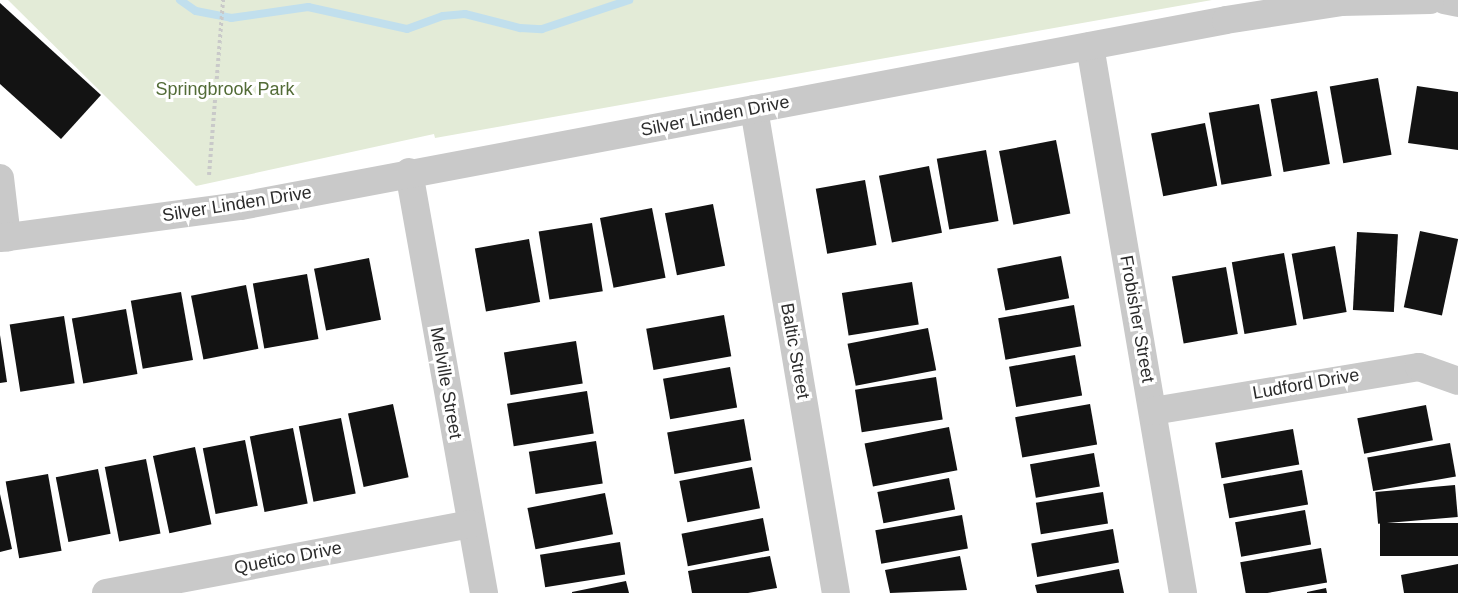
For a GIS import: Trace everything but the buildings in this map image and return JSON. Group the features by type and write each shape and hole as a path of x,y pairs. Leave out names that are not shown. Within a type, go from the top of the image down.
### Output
{"street":[{"name":"Silver Linden Drive","path":"3,238 240,206 409,172 1341,2 1430,0"},
{"path":"1444,0 1458,3"},
{"name":"Frobisher Street","path":"1090,46 1183,593"},
{"name":"Baltic Street","path":"754,109 836,593"},
{"name":"Melville Street","path":"409,172 484,593"},
{"path":"0,178 3,238"},
{"name":"Ludford Drive","path":"1153,411 1383,371 1419,367 1458,381"},
{"name":"Quetico Drive","path":"106,593 471,524"}],"path":[{"path":"209,175 223,0"}],"green space":[{"name":"Springbrook Park","path":"8,0 1212,0 435,138 434,134 196,186"}],"waterway":[{"path":"180,0 196,11 231,18 308,7 407,29 443,16 465,14 520,28 542,29 629,0"}]}
